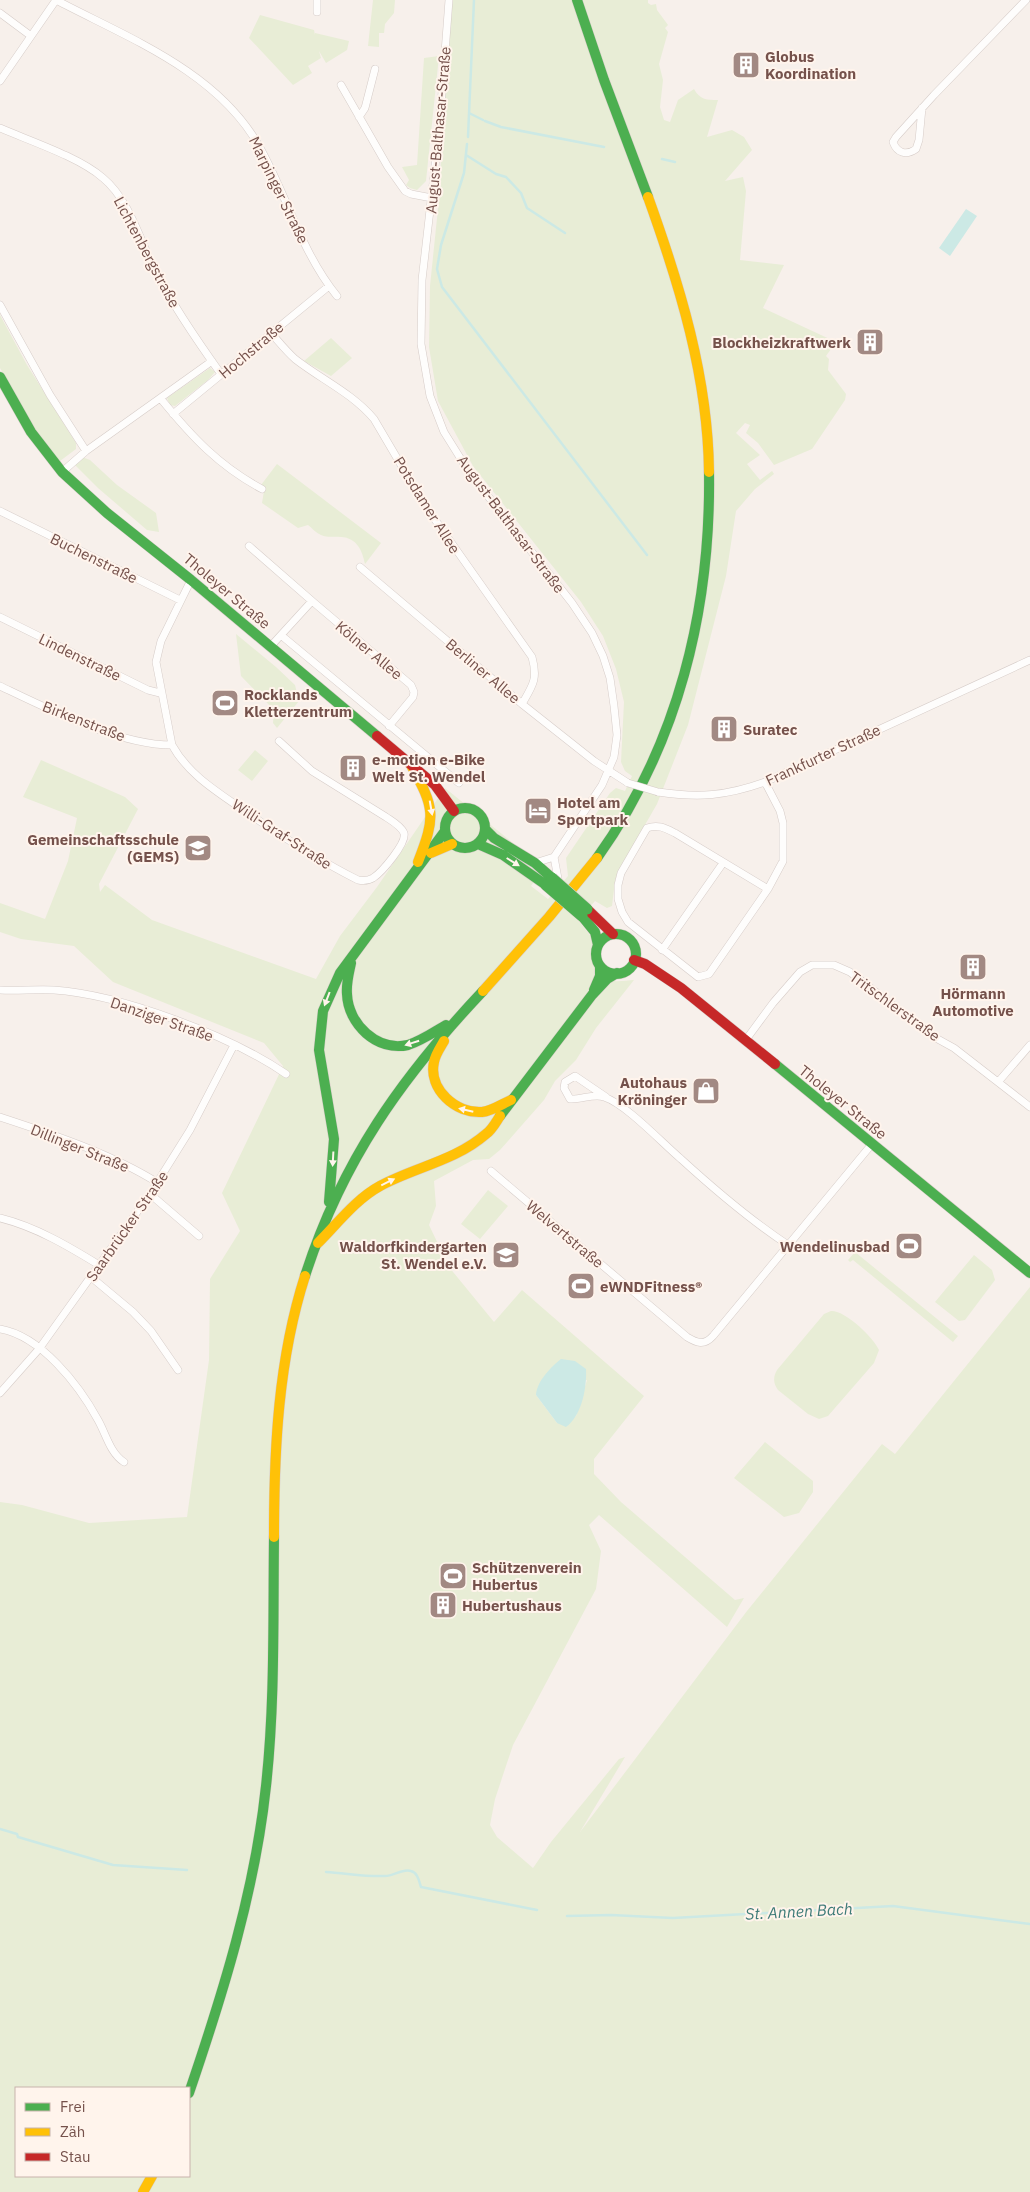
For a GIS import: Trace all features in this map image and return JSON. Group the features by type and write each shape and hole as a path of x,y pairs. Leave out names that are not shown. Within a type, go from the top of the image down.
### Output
{"main road":[{"path":"190,2090 214,2023 238,1941 252,1876 262,1814 270,1741 273,1678 274,1478 278,1409 284,1358 313,1249 328,1212 361,1146 393,1096 457,1018 519,952 566,897 614,832 635,797 659,747 694,647 710,541 711,485 709,436 701,375 687,317 667,251 602,76 577,2"},
{"name":"Tholeyer Straße","path":"0,377 31,432 62,472 107,513 191,580 435,785 454,811"},
{"path":"410,765 430,801 433,815 431,829 413,873"},
{"path":"328,1212 334,1139 319,1050 319,1030 322,1011 329,993 340,974 413,873 429,854 445,831 446,820 454,811 466,808 472,810 482,818 485,829 483,837 478,844 465,849 452,844 445,831"},
{"path":"313,1249 357,1203 378,1187 401,1176 445,1160 487,1134 592,995 607,979 626,971 634,960 635,953 631,941 626,937 613,934 584,912 552,883 535,863 494,838 485,829"},
{"path":"429,854 452,844"},
{"path":"478,844 503,855 552,883"},
{"path":"584,912 599,938 596,956 600,966 600,976 592,995"},
{"path":"598,945 607,936 613,934"},
{"path":"353,958 348,978 348,1004 357,1024 374,1040 398,1046 408,1045 423,1039 457,1018"},
{"name":"Tholeyer Straße","path":"634,960 645,964 680,988 1030,1273"},
{"path":"600,966 611,973 617,974"},
{"path":"457,1018 433,1065 434,1078 440,1092 458,1108 471,1112 484,1112 512,1100"},
{"path":"143,2192 151,2177"}],"street":[{"path":"0,81 56,0"},
{"name":"Marpinger Straße","path":"56,0 168,59 198,79 234,110 247,126 260,148 289,212 329,286 337,296"},
{"path":"317,0 317,12"},
{"name":"August-Balthasar-Straße","path":"449,0 447,44 422,280 421,344 430,396 444,432 469,472 572,603 592,633 603,656 610,678 617,735 614,757 602,785 554,857"},
{"path":"922,108 919,140 916,149 907,153 901,152 895,147 893,142 896,136 922,108 1026,0"},
{"path":"0,13 31,36"},
{"path":"359,116 365,108 375,70"},
{"path":"341,85 388,167 405,190 411,194 432,198"},
{"name":"Lichtenbergstraße","path":"0,128 88,166 113,188 134,223 156,273 172,301 221,374"},
{"name":"Hochstraße","path":"173,414 329,286"},
{"path":"0,305 50,395 86,451"},
{"name":"Potsdamer Allee","path":"271,333 295,358 338,386 374,419 424,504 532,657 536,672 533,686 522,704"},
{"name":"Hochstraße","path":"62,472 86,451 212,361"},
{"path":"161,399 218,461 236,475 262,489"},
{"name":"Buchenstraße","path":"0,511 180,600"},
{"name":"Kölner Allee","path":"249,546 411,685 413,697 389,726"},
{"name":"Berliner Allee","path":"360,567 522,704 608,772"},
{"name":"Willi-Graf-Straße","path":"191,580 161,640 156,672 172,745 179,757 205,783 302,851 358,880 366,881 374,878 399,849 404,840 404,833 397,824 312,771 279,741"},
{"path":"270,647 312,602"},
{"name":"Lindenstraße","path":"0,617 148,690 160,693"},
{"path":"282,636 459,783"},
{"name":"Frankfurter Straße","path":"608,772 628,783 658,792 691,796 721,794 765,782 1030,660"},
{"name":"Birkenstraße","path":"0,686 119,736 143,742 172,745"},
{"path":"765,782 780,811 783,861 768,889 709,974 705,977 698,977 628,922 618,899 618,885 621,873 647,828 653,826 664,827 768,889"},
{"path":"535,863 554,857 552,883"},
{"path":"662,950 723,863"},
{"name":"Tritschlerstraße","path":"745,1041 773,1003 800,972 812,965 834,965 850,972 934,1037 954,1048 1030,1106"},
{"name":"Danziger Straße","path":"0,990 54,990 133,1006 234,1045 262,1058 286,1074"},
{"name":"Saarbrücker Straße","path":"0,1393 39,1349 158,1183 190,1130 234,1045"},
{"path":"999,1081 1030,1045"},
{"path":"606,1097 570,1098 564,1088 565,1082 575,1076 606,1097 650,1130 680,1159 737,1207 788,1245"},
{"name":"Dillinger Straße","path":"0,1117 93,1152 158,1183"},
{"name":"Welvertstraße","path":"491,1171 695,1342 702,1343 708,1341 872,1144"},
{"path":"150,1194 199,1236"},
{"path":"0,1218 19,1222 50,1236 99,1265"},
{"path":"91,1277 134,1312 151,1331 178,1370"},
{"path":"0,1329 20,1335 51,1358 70,1378 85,1398 105,1432 114,1454 124,1462"}],"green space":[{"path":"373,0 395,0 394,13 385,24 384,33 379,33 379,47 368,46"},
{"path":"449,0 648,0 648,3 651,5 656,4 657,10 668,25 665,28 668,32 659,64 663,80 660,107 664,120 670,122 678,100 694,89 704,99 718,100 707,137 732,130 744,137 752,150 725,181 743,177 746,191 740,260 784,265 763,308 836,342 826,356 829,359 828,370 846,394 845,400 812,449 774,465 758,443 746,433 750,425 745,423 736,433 760,455 747,464 760,480 772,471 774,474 755,489 736,511 726,576 688,725 657,804 619,870 615,881 612,906 607,908 595,901 578,920 593,939 593,959 598,970 614,981 634,980 596,1028 576,1060 555,1081 544,1100 500,1150 489,1159 473,1160 434,1181 436,1206 429,1225 449,1267 494,1322 522,1290 644,1396 594,1459 594,1474 621,1502 735,1600 744,1598 727,1627 599,1515 589,1525 601,1551 596,1589 513,1745 495,1799 490,1825 497,1837 533,1868 551,1842 619,1759 625,1757 580,1832 747,1611 882,1444 895,1454 1030,1287 1030,2192 0,2192 0,1502 22,1505 89,1523 187,1517 209,1360 210,1279 240,1231 222,1193 283,1066 264,1043 113,982 74,946 21,939 0,932 0,903 45,919 68,861 77,818 23,797 41,760 125,797 138,809 99,884 100,892 105,885 152,920 316,979 340,936 377,887 445,788 544,868 531,886 548,899 568,876 566,858 610,793 616,788 625,791 632,776 625,771 621,762 624,702 616,669 603,636 581,602 473,466 438,401 429,347 430,286 439,199","holes":["587,1380 576,1416 557,1423 536,1395"]},
{"path":"260,15 314,30 315,35 315,33 349,41 347,50 326,63 319,51 321,58 308,66 312,73 293,85 249,38"},
{"path":"439,56 426,181 417,190 406,185 409,180 402,167 417,165 424,58"},
{"path":"0,315 27,365 76,443 76,449 60,461 37,433 0,368"},
{"path":"331,338 352,358 331,376 304,361"},
{"path":"210,368 215,372 208,380 175,406 170,405 167,398"},
{"path":"82,457 90,460 117,485 156,513 159,532 147,530 98,488 74,464"},
{"path":"277,464 381,543 365,564 355,542 347,538 324,536 308,525 298,528 262,503 264,491 261,485"},
{"path":"236,634 295,685 299,701 277,728 273,723 274,710 241,676"},
{"path":"255,750 268,761 252,781 238,770"},
{"path":"488,1190 508,1206 480,1239 461,1224"},
{"path":"855,1252 958,1336 953,1342 853,1260 850,1262 848,1260"},
{"path":"974,1255 992,1270 995,1280 965,1320 959,1321 935,1302"},
{"path":"831,1311 844,1315 851,1320 871,1339 879,1350 874,1363 828,1416 819,1419 808,1414 778,1390 774,1378 777,1370 824,1314"},
{"path":"765,1442 813,1481 813,1492 799,1513 784,1517 734,1478"}],"water":[{"path":"966,209 977,216 950,256 939,248"},
{"path":"561,1359 575,1361 586,1369 586,1384 580,1409 566,1427 557,1423 536,1395 542,1380 549,1370"}],"waterway":[{"path":"468,137 474,0"},
{"path":"469,113 483,120"},
{"path":"485,121 501,127 604,147"},
{"path":"467,144 464,173 441,245 437,269 442,287 647,555"},
{"path":"466,155 496,174 506,177 521,193 527,208 565,233"},
{"path":"662,159 675,162"},
{"name":"St. Annen Bach","path":"0,1829 17,1834 18,1837 113,1865 187,1870"},
{"name":"St. Annen Bach","path":"326,1872 388,1876 408,1870 417,1875 421,1887 537,1910"},
{"name":"St. Annen Bach","path":"567,1916 611,1915 673,1918 893,1906 1030,1924"}],"traffic: fast":[{"path":"577,0 604,80 648,197"},
{"path":"0,377 31,432 62,472 107,513 191,580 377,736"},
{"path":"597,858 625,815 649,769 669,723 684,674 696,625 704,575 708,524 709,472"},
{"path":"461,808 469,808 476,811 482,817 485,828 482,839 476,845 469,848 461,848 454,845 448,839 445,832 445,824 448,817 454,811 461,808"},
{"path":"485,829 494,838 535,863 552,878"},
{"path":"329,1202 334,1139 319,1050 323,1011 340,973 445,831"},
{"path":"478,844 503,855 546,885"},
{"path":"552,878 587,909"},
{"path":"546,885 582,916"},
{"path":"582,916 595,932 598,945"},
{"path":"616,934 630,940 636,954 630,968 616,974 602,968 596,954 602,940 616,934"},
{"path":"351,963 347,986 349,1005 359,1025 375,1040 397,1046 408,1045 423,1039 446,1025"},
{"path":"594,990 600,976 600,966"},
{"path":"500,1116 592,995 607,979 617,973"},
{"path":"305,1276 337,1195 377,1123 400,1089 426,1056 483,991"},
{"path":"775,1064 1030,1273"},
{"path":"190,2090 214,2018 236,1941 246,1903 261,1825 271,1724 274,1537"}],"traffic: slow":[{"path":"648,197 671,264 698,367 704,401 709,472"},
{"path":"411,765 425,792 430,812 428,833 418,862"},
{"path":"431,853 452,844"},
{"path":"483,991 549,917 597,858"},
{"path":"444,1041 435,1057 433,1072 435,1081 446,1098 463,1109 472,1112 493,1109 511,1100"},
{"path":"318,1243 371,1191 393,1179 461,1151 488,1132 500,1116"},
{"path":"274,1537 279,1405 289,1340 305,1276"},
{"path":"143,2192 151,2177"}],"traffic: jam":[{"path":"377,736 435,785 454,811"},
{"path":"587,909 613,934"},
{"path":"634,960 645,964 681,988 775,1064"}],"place":[{"name":"Globus Koordination","path":"746,65"},
{"name":"Blockheizkraftwerk","path":"870,342"},
{"name":"Rocklands Kletterzentrum","path":"225,703"},
{"name":"Suratec","path":"724,729"},
{"name":"e-motion e-Bike Welt St. Wendel","path":"353,768"},
{"name":"Hotel am Sportpark","path":"538,811"},
{"name":"Gemeinschaftsschule (GEMS)","path":"198,848"},
{"name":"Hörmann Automotive","path":"973,967"},
{"name":"Autohaus Kröninger","path":"706,1091"},
{"name":"Wendelinusbad","path":"909,1246"},
{"name":"Waldorfkindergarten St. Wendel e.V.","path":"506,1255"},
{"name":"eWNDFitness®","path":"581,1286"},
{"name":"Schützenverein Hubertus","path":"453,1576"},
{"name":"Hubertushaus","path":"443,1605"}]}
